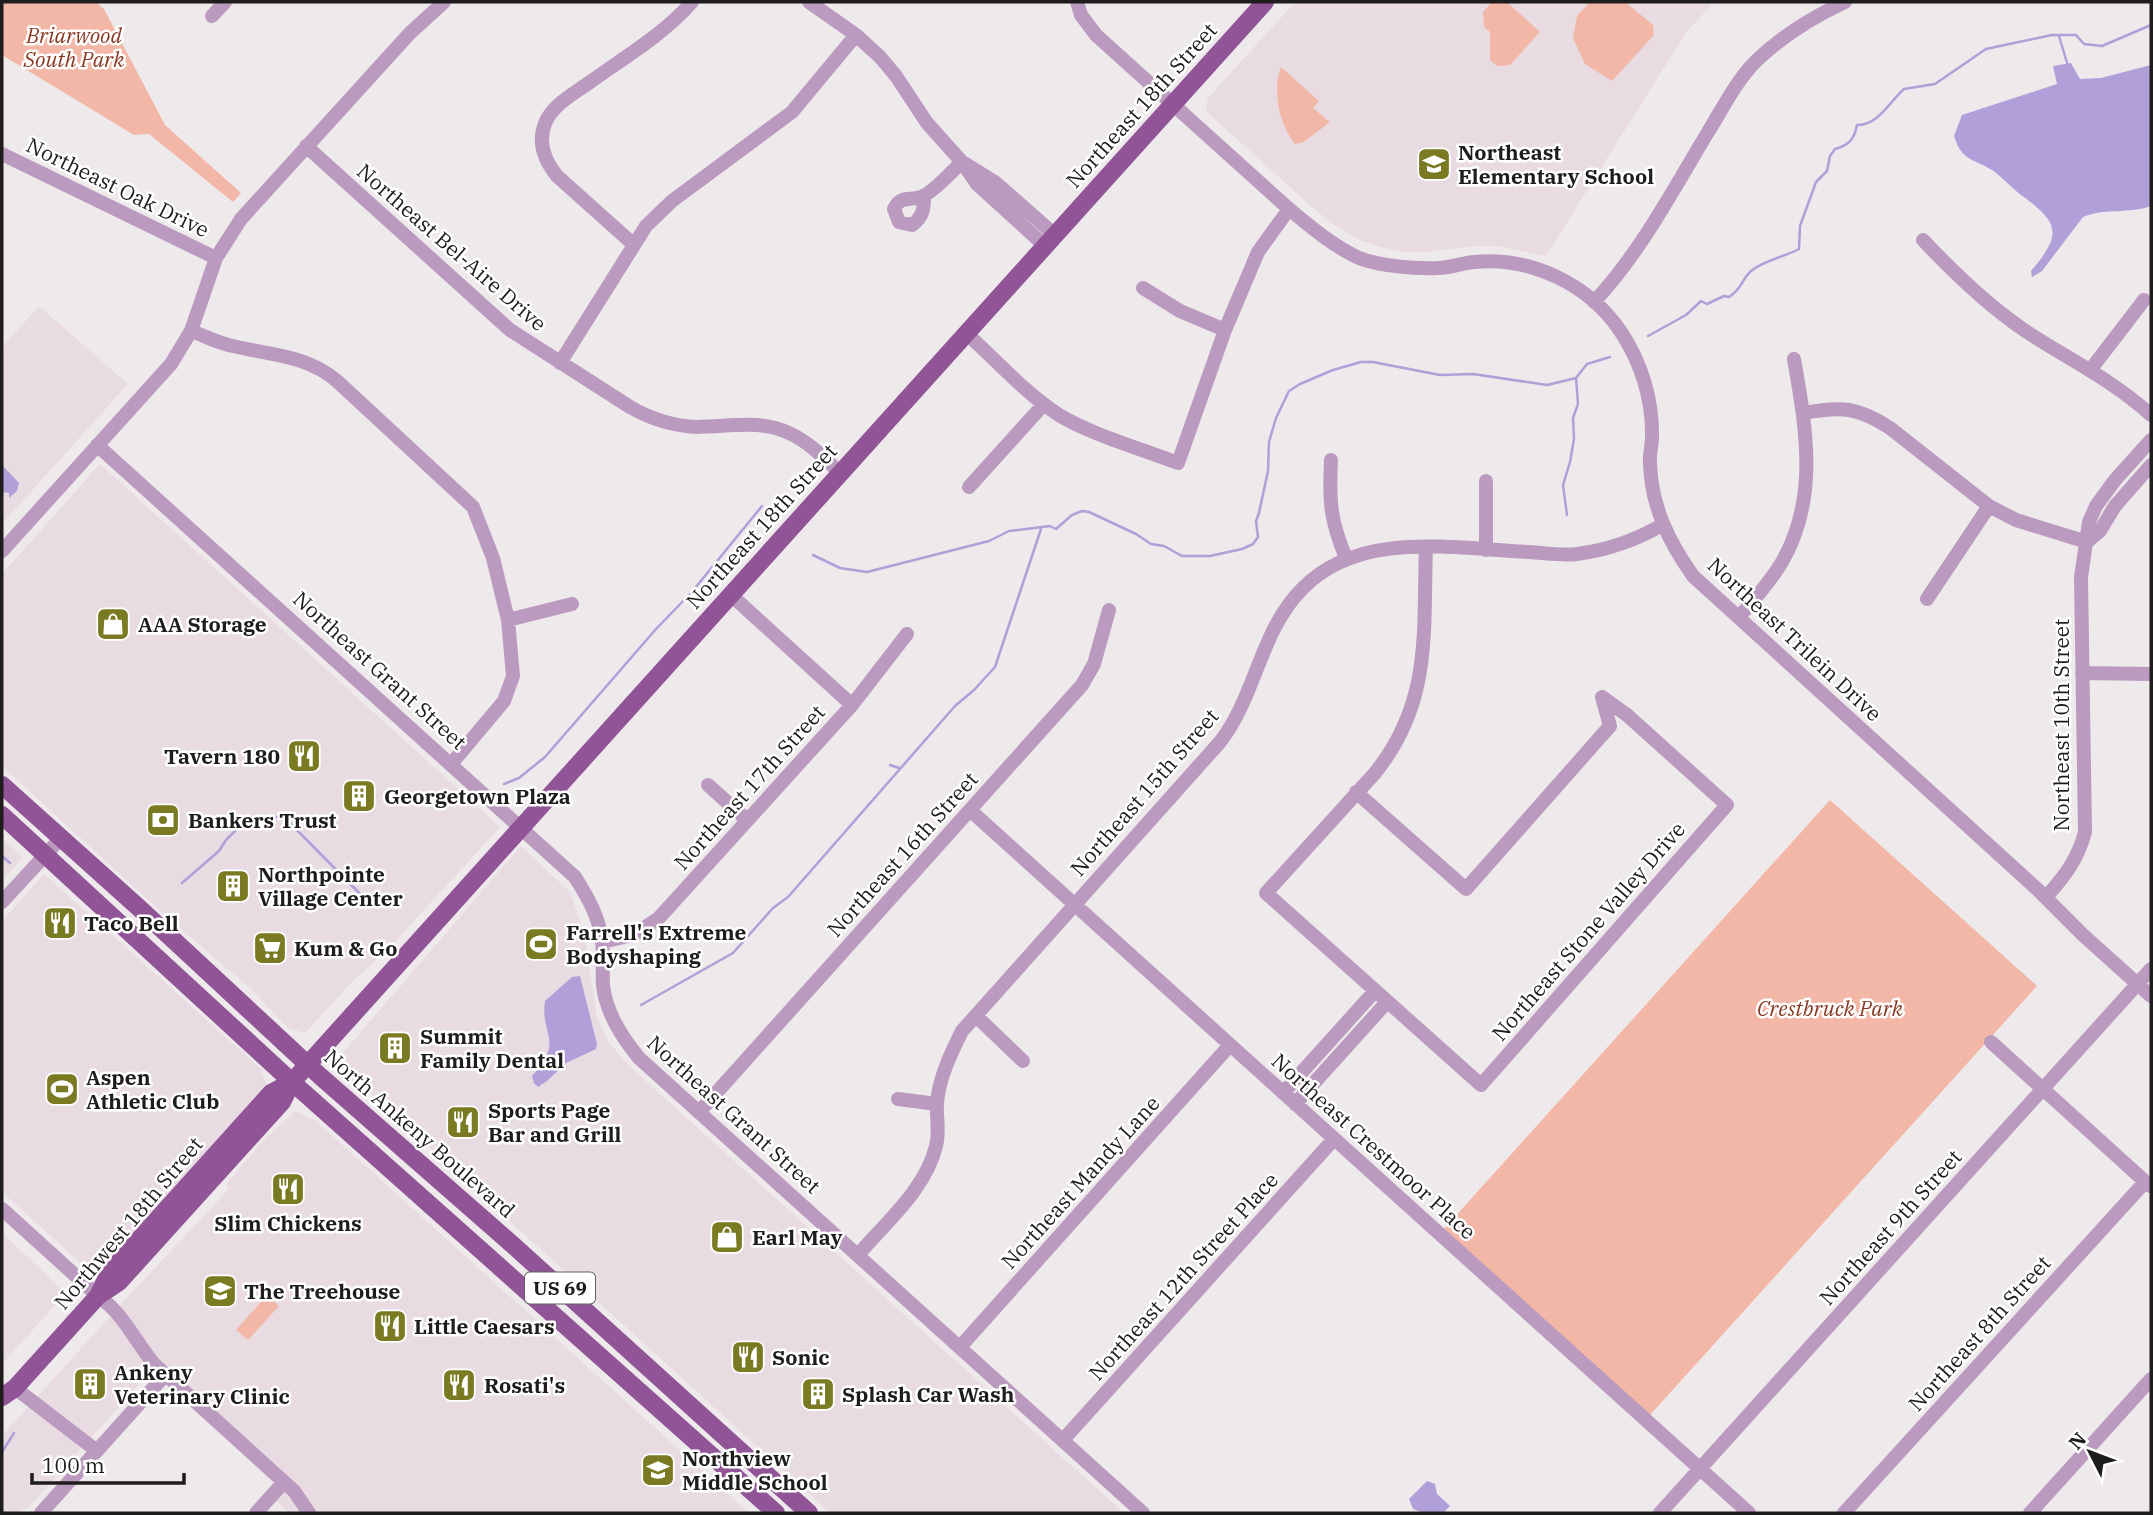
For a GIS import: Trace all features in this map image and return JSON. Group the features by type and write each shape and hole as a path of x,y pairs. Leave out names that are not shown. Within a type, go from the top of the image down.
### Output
{"main road":[{"name":"Northeast 18th Street","path":"292,1082 1265,2"},
{"name":"North Ankeny Boulevard","path":"2,785 307,1065 514,1246 809,1513"},
{"name":"US 69","path":"2,816 292,1082 776,1513"},
{"name":"Northwest 18th Street","path":"2,1408 8,1393 98,1296 109,1273 205,1165 271,1093 292,1082"}],"street":[{"path":"212,16 225,2"},
{"path":"2,551 171,363 191,331 216,258 229,235 255,202 410,33 444,2"},
{"path":"633,244 548,165 542,143 547,120 553,110 667,26 692,2"},
{"path":"809,2 856,35 880,57 927,122 962,162 977,184 1050,241"},
{"name":"Northeast Trilein Drive","path":"1077,2 1081,15 1096,35 1322,236 1360,258 1407,267 1438,268 1485,261 1525,264 1537,267 1572,286 1594,302 1620,331 1638,363 1650,405 1650,464 1662,524 1675,551 1693,576 2151,996"},
{"path":"1594,302 1621,272 1731,94 1755,62 1816,16 1845,2"},
{"path":"560,363 646,226 665,207 792,112 856,35"},
{"name":"Northeast Bel-Aire Drive","path":"306,146 510,330 630,407 663,422 698,427 760,425 787,432 808,444 840,473"},
{"name":"Northeast Oak Drive","path":"2,154 216,258"},
{"path":"924,196 962,162"},
{"path":"966,333 1044,404 1076,424 1178,463 1225,330 1258,252 1289,209"},
{"path":"1923,240 1987,302 2026,331 2128,394 2151,415"},
{"path":"1143,288 1181,311 1225,330"},
{"path":"2091,369 2144,299"},
{"path":"191,331 231,346 295,358 318,366 428,463 473,507 493,558 508,621 514,667 508,694 499,709 452,763"},
{"path":"1739,617 1781,564 1796,534 1805,496 1808,455 1804,413 1794,359"},
{"path":"969,487 1044,404"},
{"path":"1804,413 1826,409 1856,410 1874,417 1989,506 2016,520 2087,541 2100,531 2115,506 2151,465"},
{"name":"Northeast 10th Street","path":"2046,897 2070,870 2080,852 2085,832 2081,577 2089,522 2096,506 2115,480 2151,440"},
{"name":"Northeast Grant Street","path":"97,445 452,763 575,877 592,907 602,942 606,997 622,1035 639,1058 1143,1513"},
{"path":"1331,460 1329,507 1346,558"},
{"path":"1486,481 1486,550"},
{"path":"1927,599 1989,506"},
{"name":"Northeast 15th Street","path":"858,1255 919,1184 927,1170 936,1147 939,1124 937,1104 949,1056 962,1031 1228,733 1244,703 1270,636 1292,599 1318,574 1346,558 1386,548 1426,547 1577,554 1607,549 1646,534 1662,524"},
{"path":"1295,1104 1387,1002 1266,893 1388,757 1400,738 1415,699 1422,657 1426,547"},
{"path":"730,594 852,705"},
{"path":"508,621 572,604"},
{"name":"Northeast 16th Street","path":"700,1111 1082,685 1094,664 1109,610"},
{"name":"Northeast 17th Street","path":"602,942 633,934 658,919 852,705 907,634"},
{"path":"2082,673 2151,674"},
{"path":"1356,792 1466,889 1610,726 1627,715 1602,697 1610,726"},
{"name":"Northeast Stone Valley Drive","path":"1387,1002 1481,1085 1727,804 1627,715"},
{"path":"708,785 747,820"},
{"name":"Northeast Crestmoor Place","path":"971,811 1749,1513"},
{"path":"2,902 61,838"},
{"name":"Northeast 9th Street","path":"1660,1513 2151,968"},
{"path":"1283,1093 1375,991"},
{"path":"976,1016 1023,1060"},
{"path":"1991,1042 2148,1184"},
{"name":"Northeast Mandy Lane","path":"960,1347 1230,1045"},
{"path":"898,1100 937,1104"},
{"name":"Northeast 12th Street Place","path":"1063,1440 1334,1139"},
{"name":"Northeast 8th Street","path":"1844,1513 2148,1184"},
{"path":"2,1209 98,1296 112,1305 142,1351 294,1491 309,1513"},
{"path":"41,1513 165,1375"},
{"path":"2030,1513 2151,1379"},
{"path":"8,1393 97,1451"},
{"path":"257,1513 284,1482"}],"shaded area":[{"name":"Northeast Elementary School","path":"1295,2 1714,2 1685,34 1546,256 1498,246 1403,252 1359,240 1320,214 1209,114 1206,109 1208,98"},
{"path":"2071,63 2080,79 2101,78 2151,65 2151,206 2083,217 2042,271 2032,277 2031,271 2052,238 2049,221 2034,204 1996,173 1964,155 1954,136 1962,115 2057,84 2053,66"},
{"path":"39,306 128,384 2,524 2,347"},
{"path":"100,464 500,827 391,946 351,983 305,1033 288,1028 251,989 159,910 2,766 2,574"},
{"path":"2,465 19,483 17,491 9,498 9,493 2,492"},
{"path":"2,838 23,857 2,881"},
{"path":"521,846 570,892 584,932 597,1017 608,1041 627,1064 1124,1513 830,1513 335,1062"},
{"path":"44,874 261,1069 266,1084 97,1278 2,1192 2,921"},
{"path":"580,976 596,1049 566,1063 538,1087 532,1076 542,1064 549,1046 545,1001 572,977"},
{"path":"295,1111 316,1121 749,1513 575,1513 577,1509 573,1513 290,1513 275,1500 283,1491 151,1371 28,1508 15,1513 2,1513 2,1436 229,1189 226,1184 264,1140"},
{"path":"2,1233 66,1293 2,1364"},
{"path":"1427,1481 1435,1484 1437,1494 1450,1506 1443,1513 1424,1513 1413,1509 1409,1499"}],"green space":[{"name":"Briarwood South Park","path":"2,2 96,2 104,9 165,125 241,193 233,202 149,134 134,135 2,55"},
{"path":"1492,2 1507,2 1540,32 1510,65 1497,66 1490,60 1490,32 1484,27 1483,12"},
{"path":"1590,2 1625,2 1653,25 1654,35 1612,81 1585,64 1573,38 1577,16"},
{"path":"1281,67 1319,101 1313,108 1330,122 1304,142 1295,144 1281,117 1277,86"},
{"name":"Crestbruck Park","path":"1830,800 2037,986 1650,1415 1443,1230"},
{"path":"267,1295 279,1306 248,1340 236,1330"}],"waterway":[{"path":"1648,336 1686,315 1701,301 1707,304 1724,296 1729,297 1756,267 1799,249 1800,226 1816,182 1827,171 1830,156 1835,149 1850,141 1857,125 1877,117 1904,89 1935,84 1986,49 2052,35 2076,35 2084,44 2102,46 2151,25"},
{"path":"2059,36 2068,66"},
{"path":"813,555 840,568 867,572 989,541 1009,531 1050,526 1056,529 1072,515 1082,511 1182,556 1210,556 1242,549 1253,544 1258,537 1256,521 1268,471 1269,442 1276,418 1289,391 1300,384 1333,370 1361,362 1373,362 1440,375 1473,374 1547,385 1576,378 1587,364 1610,357"},
{"path":"1567,515 1563,485 1574,439 1573,418 1578,404 1576,378"},
{"path":"504,784 519,778 545,757 656,629 691,593 762,506"},
{"path":"641,1005 733,953 773,908 788,897 955,706 995,667 1041,529"},
{"path":"890,765 899,768"},
{"path":"182,883 219,851 249,817 277,817 288,821 371,905"},
{"path":"2,856 10,863"},
{"path":"2,1452 14,1433"}],"place":[{"name":"Northeast Elementary School","path":"1434,164"},
{"name":"AAA Storage","path":"113,624"},
{"name":"Tavern 180","path":"304,756"},
{"name":"Georgetown Plaza","path":"359,796"},
{"name":"Bankers Trust","path":"163,820"},
{"name":"Northpointe Village Center","path":"233,886"},
{"name":"Taco Bell","path":"60,923"},
{"name":"Farrell's Extreme Bodyshaping","path":"541,944"},
{"name":"Kum & Go","path":"270,948"},
{"name":"Summit Family Dental","path":"395,1048"},
{"name":"Aspen Athletic Club","path":"62,1089"},
{"name":"Sports Page Bar and Grill","path":"463,1122"},
{"name":"Slim Chickens","path":"288,1189"},
{"name":"Earl May","path":"727,1237"},
{"name":"The Treehouse","path":"220,1291"},
{"name":"Little Caesars","path":"390,1326"},
{"name":"Sonic","path":"748,1357"},
{"name":"Ankeny Veterinary Clinic","path":"90,1384"},
{"name":"Rosati's","path":"459,1385"},
{"name":"Splash Car Wash","path":"818,1394"},
{"name":"Northview Middle School","path":"658,1470"}]}
